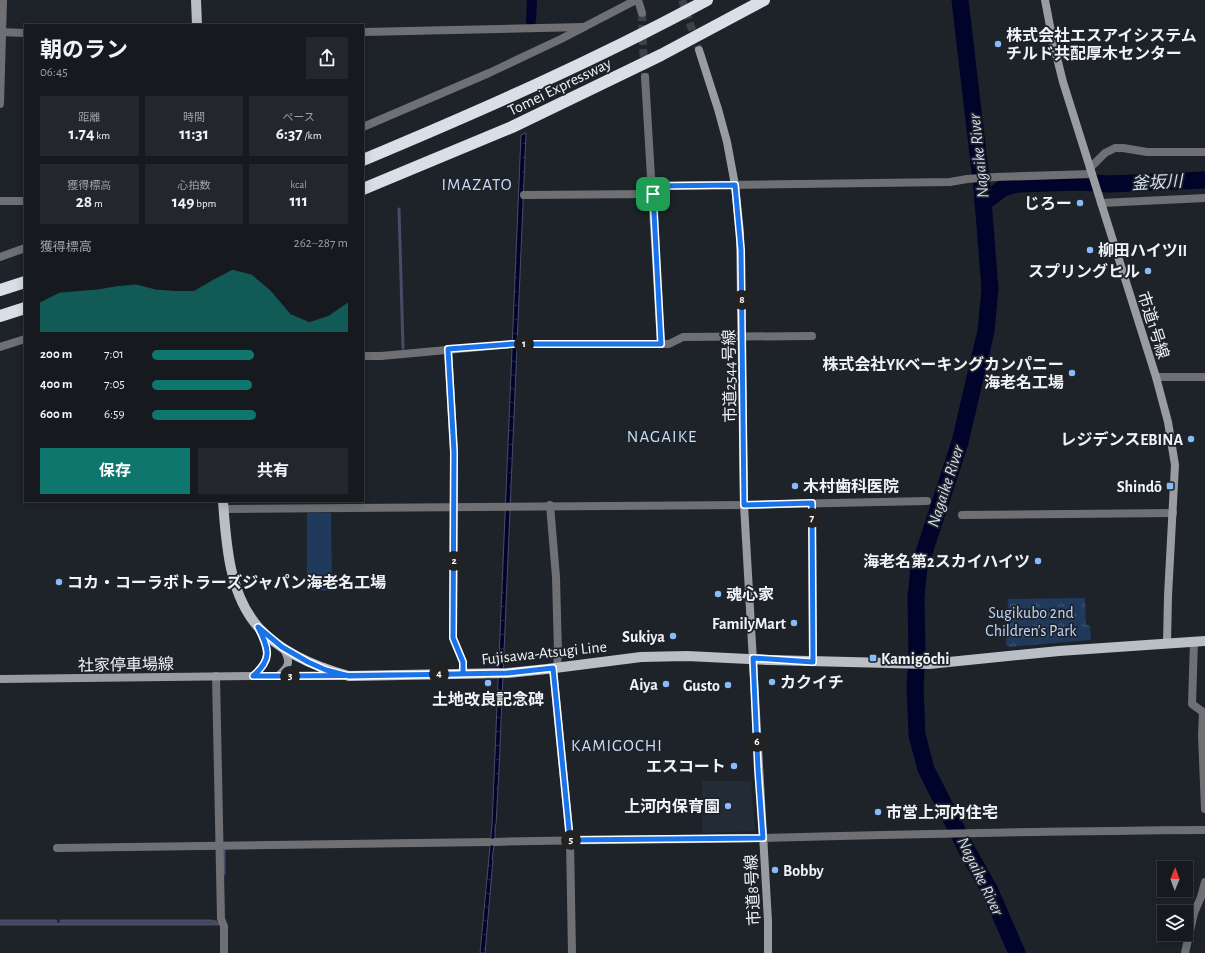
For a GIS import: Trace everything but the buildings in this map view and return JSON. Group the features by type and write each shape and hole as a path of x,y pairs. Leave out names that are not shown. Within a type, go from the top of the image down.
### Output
{"highway":[{"name":"Tomei Expressway","path":"364,160 444,126 652,30 707,0"},
{"name":"Tomei Expressway","path":"364,189 512,127 661,55 764,0"},
{"path":"0,290 24,282"},
{"path":"0,316 24,308"}],"main road":[{"path":"196,0 197,24"},
{"name":"Fujisawa-Atsugi Line","path":"223,505 228,548 234,578 243,602 258,627 282,647 308,662 326,670 349,676 502,673 641,657 686,656 813,662 929,664 1051,652 1167,643"},
{"path":"1167,643 1205,641"}],"street":[{"path":"0,104 2,0"},
{"path":"364,127 489,73 586,27 637,0 642,13"},
{"name":"市道1号線","path":"1045,0 1052,42 1097,191 1156,377 1168,422 1175,465 1167,643"},
{"path":"364,32 586,27"},
{"path":"1,32 24,33"},
{"name":"市道2544号線","path":"699,50 727,142 735,185 740,238 744,505 753,658"},
{"path":"645,77 661,344"},
{"path":"524,195 735,185 950,182 970,178 1092,174 1106,153 1115,148 1147,152 1205,152"},
{"path":"1101,203 1205,198"},
{"path":"0,201 24,202"},
{"path":"0,257 24,248"},
{"path":"364,356 381,356 515,344 669,344 683,337 812,336"},
{"path":"0,347 24,339"},
{"path":"448,349 452,403 454,506 453,638 463,662 463,674"},
{"path":"1156,377 1205,377"},
{"path":"223,505 744,505 927,501"},
{"path":"812,503 813,662"},
{"path":"550,506 556,577 558,646 555,667 570,840 572,953"},
{"path":"962,515 1173,513"},
{"path":"253,676 264,665 267,654 265,643 258,627"},
{"path":"1194,641 1192,704 1203,712 1202,735 1205,809"},
{"path":"278,676 288,664 288,659 282,647"},
{"name":"市道8号線","path":"753,658 768,953"},
{"path":"216,676 221,919 224,926 224,953"},
{"name":"社家停車場線","path":"0,680 216,676 349,676"},
{"path":"57,848 1205,830"},
{"path":"1185,953 1194,913 1201,897 1205,882"}],"shaded area":[{"name":"上河内保育園","path":"702,781 751,781 755,831 702,833"}],"green space":[{"path":"307,513 331,513 332,591 307,590"},
{"name":"Sugikubo 2nd Children's Park","path":"1085,598 1086,625 1090,625 1091,640 1008,647 1006,644 1008,599"}],"water":[{"path":"526,133 496,824 485,953 480,953 492,825 521,135"}],"waterway":[{"path":"531,21 532,0"},
{"name":"Nagaike River","path":"960,0 982,188 990,289 986,331 960,442 919,568 916,597 917,655 915,687 917,735 926,769 968,852 990,891 1017,953"},
{"name":"釜坂川","path":"983,203 1003,188 1017,184 1081,182 1109,184 1205,180"},
{"path":"399,209 403,348"},
{"path":"224,849 224,874"},
{"path":"0,921 56,921"},
{"path":"61,921 216,922"},
{"path":"0,924 218,924"}],"tunnel":[{"path":"682,0 699,50"},
{"path":"642,13 645,77"}],"place":[{"name":"株式会社エスアイシステム チルド共配厚木センター","path":"998,44"},
{"name":"じろー","path":"1080,203"},
{"name":"柳田ハイツII","path":"1090,250"},
{"name":"スプリングヒル","path":"1148,271"},
{"name":"株式会社YKベーキングカンパニー 海老名工場","path":"1072,373"},
{"name":"レジデンスEBINA","path":"1191,439"},
{"name":"木村歯科医院","path":"795,486"},
{"name":"Shindō","path":"1170,486"},
{"name":"海老名第2スカイハイツ","path":"1038,561"},
{"name":"コカ・コーラボトラーズジャパン海老名工場","path":"59,582"},
{"name":"魂心家","path":"718,594"},
{"name":"FamilyMart","path":"794,623"},
{"name":"Sukiya","path":"673,636"},
{"name":"Kamigōchi","path":"873,658"},
{"name":"カクイチ","path":"772,682"},
{"name":"土地改良記念碑","path":"488,683"},
{"name":"Aiya","path":"666,684"},
{"name":"Gusto","path":"728,685"},
{"name":"エスコート","path":"734,766"},
{"name":"上河内保育園","path":"728,806"},
{"name":"市営上河内住宅","path":"878,812"},
{"name":"Bobby","path":"775,870"}],"district":[{"name":"IMAZATO","path":"477,184"},
{"name":"NAGAIKE","path":"662,436"},
{"name":"KAMIGOCHI","path":"617,745"}],"route":[{"path":"653,194 652,186 735,185 738,204 741,250 744,505 812,503 813,662 753,658 763,838 570,840 553,668 507,673 463,674 349,676 326,670 308,662 282,647 258,627 265,643 267,654 266,662 253,676 349,676 383,675 463,674 463,662 453,638 454,452 448,349 512,344 661,344 653,194"}]}
